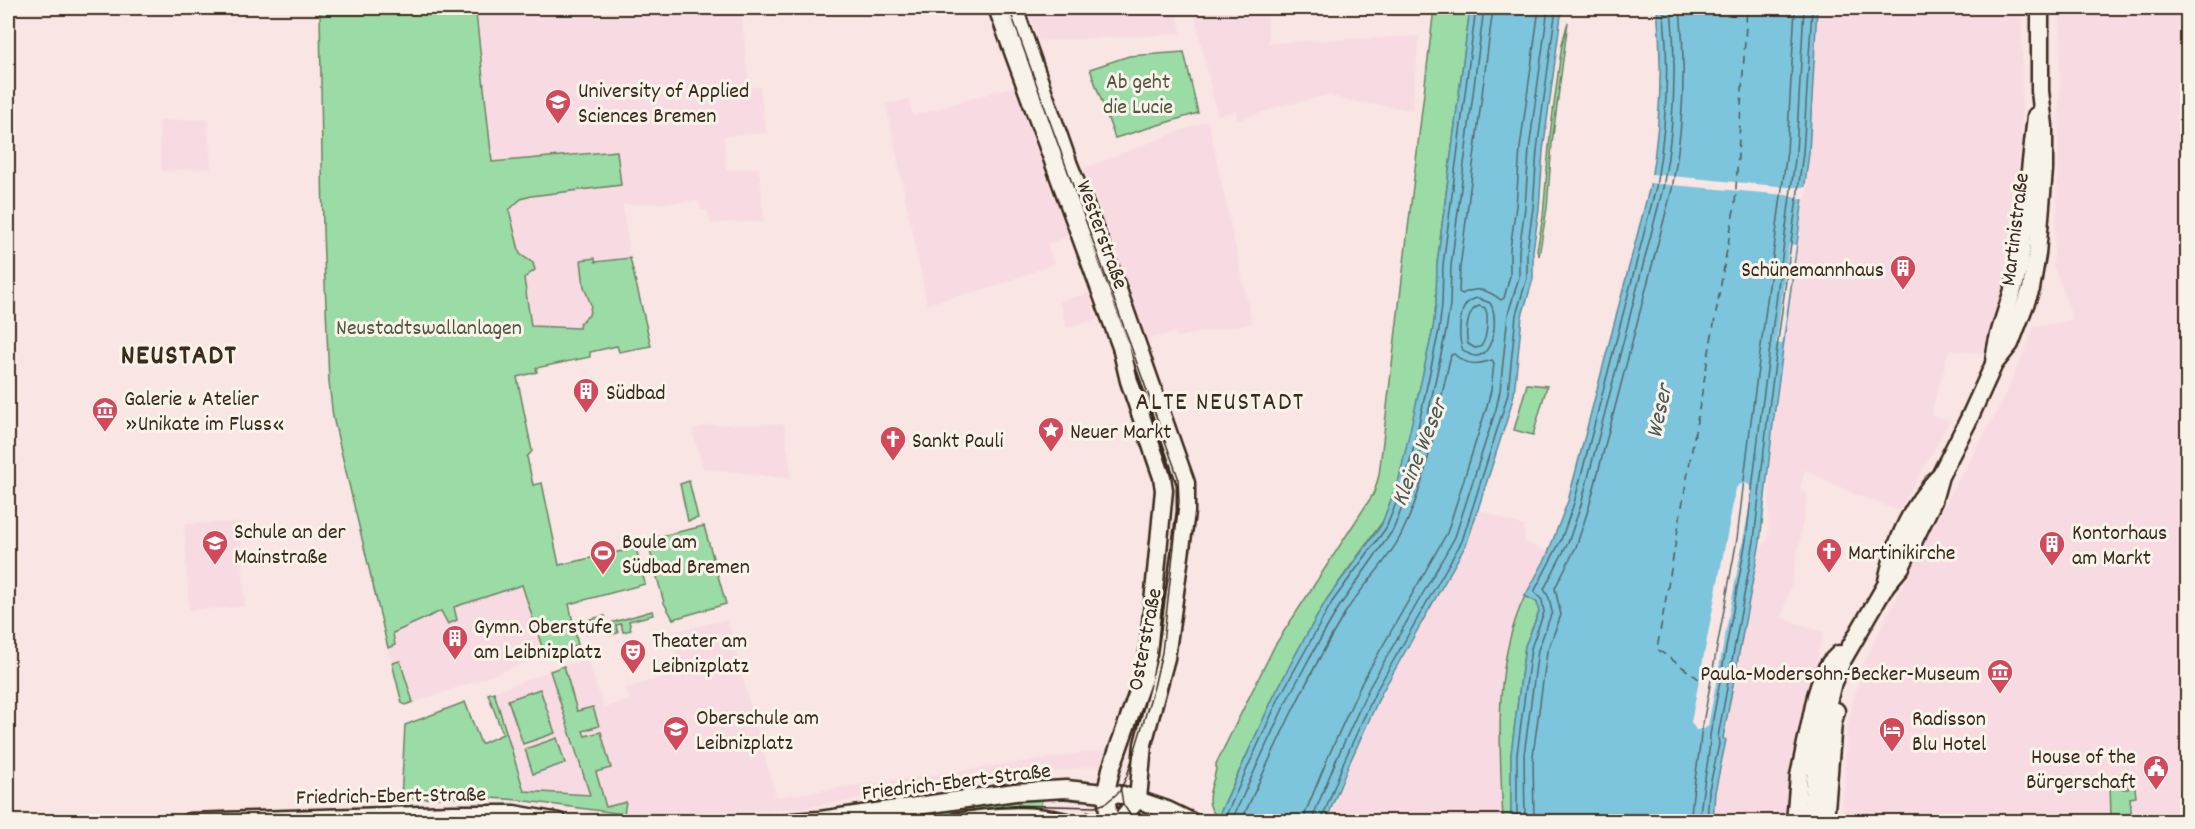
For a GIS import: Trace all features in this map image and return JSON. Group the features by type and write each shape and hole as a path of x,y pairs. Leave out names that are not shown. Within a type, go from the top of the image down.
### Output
{"main road":[{"name":"Westerstraße","path":"997,8 1121,347 1162,477"},
{"name":"Westerstraße","path":"1014,8 1069,165 1112,273 1177,459"},
{"name":"Martinistraße","path":"1810,822 1815,771 1825,710 1842,661 1886,585 1901,567 1933,501 1940,476 1994,364 1995,345 2013,296 2020,262 2032,135 2040,91 2040,8"},
{"name":"Osterstraße","path":"1138,799 1143,744 1166,658 1186,507 1186,483 1177,459"},
{"name":"Osterstraße","path":"1109,822 1106,792 1111,769 1143,678 1148,654 1164,504 1162,477"},
{"path":"1795,822 1799,776 1823,674 1830,663 1859,633"},
{"path":"1826,822 1833,722 1855,656 1859,633"},
{"name":"Friedrich-Ebert-Straße","path":"792,822 1015,792 1066,789 1106,792 1138,799 1192,822"},
{"path":"1119,822 1138,799"},
{"name":"Friedrich-Ebert-Straße","path":"189,822 514,814 559,822"},
{"name":"Friedrich-Ebert-Straße","path":"955,822 1016,816 1039,816 1066,822"}],"shaded area":[{"name":"University of Applied Sciences Bremen","path":"496,8 741,8 749,87 760,87 766,133 724,136 726,167 728,170 759,168 764,221 710,223 708,210 701,210 699,201 623,205 630,258 648,333 531,326 524,278 530,274 528,258 520,254 509,210 521,199 531,196 621,185 617,151 492,162 476,13 496,10"},
{"path":"1027,8 1176,8 1181,34 1039,41"},
{"path":"1193,8 1267,8 1269,43 1419,36 1412,110 1345,100 1329,95 1281,106 1238,120 1235,111 1217,115"},
{"path":"1817,8 2022,8 2022,130 2013,228 1999,310 1982,354 1949,350 1931,415 1950,421 1900,509 1897,510 1852,493 1805,470 1800,491 1808,494 1792,582 1782,618 1824,632 1791,758 1785,821 1713,822 1715,792 1726,741 1723,739 1758,551 1768,540 1770,452 1809,153"},
{"path":"2061,8 2187,8 2187,821 1842,822 1847,730 1853,700 1866,658 1936,520 1998,410 2034,327 2073,320 2053,264 2057,207"},
{"path":"1014,86 1068,236 1047,244 1054,264 993,287 927,304 886,104 909,99 913,116"},
{"path":"208,119 211,168 161,171 159,121"},
{"path":"1208,120 1252,323 1177,337 1175,332 1147,340 1084,168"},
{"path":"1089,293 1097,319 1067,328 1059,302"},
{"path":"784,424 792,479 703,468 692,430 708,425"},
{"path":"1478,509 1524,526 1525,542 1549,552 1517,613 1505,660 1501,728 1503,821 1326,822 1381,694 1467,543"},
{"name":"Schule an der Mainstraße","path":"240,522 245,607 189,610 184,524"},
{"path":"523,585 545,656 434,696 405,705 402,703 388,648 395,645 393,633 442,611 448,623 454,607"},
{"name":"Oberschule am Leibnizplatz","path":"727,620 776,797 1099,751 1106,752 1101,765 799,808 638,816 608,812 564,666 587,658 604,708 630,700 626,688 681,672 670,632"},
{"path":"550,671 590,796 524,791 494,692"}],"green space":[{"name":"Neustadtswallanlagen","path":"320,8 496,8 496,10 476,13 492,162 617,151 621,185 531,196 521,199 509,210 520,254 533,263 535,270 524,278 531,326 579,328 580,323 589,315 591,305 584,287 581,260 595,258 595,262 630,258 651,346 619,352 617,346 590,352 590,357 536,368 537,372 517,377 532,451 527,457 533,485 542,483 559,565 636,548 645,584 569,604 578,645 545,656 522,585 454,607 457,620 448,624 441,611 393,633 395,645 388,648 333,417 329,382 323,232"},
{"path":"1434,8 1470,8 1437,264 1433,329 1399,479 1383,521 1327,599 1298,650 1218,817 1212,811 1209,797 1216,764 1275,645 1374,493 1379,475"},
{"path":"1568,22 1552,143 1547,208 1539,256 1537,250 1543,217 1550,135 1562,44"},
{"name":"Ab geht die Lucie","path":"1184,52 1198,113 1115,138 1090,69 1129,56"},
{"path":"1527,384 1547,386 1533,435 1514,430"},
{"path":"689,481 698,518 688,521 680,484"},
{"path":"704,526 726,604 673,619 664,603 650,551 652,538"},
{"path":"1525,596 1537,602 1539,612 1525,646 1511,754 1511,821 1503,822 1500,707 1507,650 1514,622"},
{"path":"652,611 653,615 629,621 631,630 623,632 621,624 616,625 618,633 609,635 606,628 586,633 585,630 592,627 590,619 605,616 607,624"},
{"path":"400,661 413,702 405,705 402,703 392,663"},
{"path":"564,666 577,711 593,707 599,726 583,731 585,736 601,732 611,768 596,772 606,807 626,802 624,814 519,800 474,797 401,799 405,725 465,702 481,744 503,734 488,694 494,692 524,791 590,795 550,671"},
{"path":"540,689 555,733 523,744 508,700"},
{"path":"557,738 565,763 533,774 525,749"},
{"path":"2110,780 2122,780 2123,789 2128,789 2128,785 2135,788 2136,797 2130,798 2132,821 2111,821"},
{"path":"1034,794 1081,795 1081,801 1042,797 1041,808 1012,808 917,821 848,822"}],"water":[{"name":"Kleine Weser","path":"1470,8 1562,8 1543,151 1533,251 1533,279 1522,316 1514,394 1509,413 1467,543 1381,694 1326,821 1216,822 1274,696 1298,650 1327,599 1381,526 1399,479 1433,329 1437,264"},
{"name":"Weser","path":"1657,8 1817,8 1809,153 1773,424 1760,542 1723,738 1726,740 1715,792 1713,821 1511,822 1511,754 1525,646 1539,612 1537,602 1525,596 1546,558 1568,501 1650,186 1660,97"}],"pier":[{"path":"1651,174 1808,187 1806,200 1786,195 1649,183"},
{"path":"1789,244 1796,245 1782,344 1776,343"},
{"path":"1746,483 1750,486 1752,493 1708,726 1696,730 1691,722 1736,488"}],"ferry route":[{"path":"1699,679 1657,649 1735,204 1747,8"}],"tram line":[{"path":"899,822 1010,805 1095,807 1106,803 1119,792 1127,776 1154,687 1162,652 1179,502 1178,477 1009,8"},
{"path":"1120,785 1123,804 1135,822"},
{"path":"1087,811 1124,822"},
{"path":"864,822 909,815"},
{"path":"263,822 457,816 518,822"}],"place":[{"name":"University of Applied Sciences Bremen","path":"558,125"},
{"name":"Schünemannhaus","path":"1903,291"},
{"name":"Südbad","path":"586,414"},
{"name":"Galerie & Atelier »Unikate im Fluss«","path":"105,433"},
{"name":"Neuer Markt","path":"1051,453"},
{"name":"Sankt Pauli","path":"893,462"},
{"name":"Schule an der Mainstraße","path":"215,566"},
{"name":"Kontorhaus am Markt","path":"2052,567"},
{"name":"Martinikirche","path":"1829,574"},
{"name":"Boule am Südbad Bremen","path":"603,576"},
{"name":"Gymn. Oberstufe am Leibnizplatz","path":"455,661"},
{"name":"Theater am Leibnizplatz","path":"633,675"},
{"name":"Paula-Modersohn-Becker-Museum","path":"2000,695"},
{"name":"Oberschule am Leibnizplatz","path":"676,752"},
{"name":"Radisson Blu Hotel","path":"1892,753"},
{"name":"House of the Bürgerschaft","path":"2156,791"}],"district":[{"name":"NEUSTADT","path":"179,353"},
{"name":"ALTE NEUSTADT","path":"1220,400"}]}
